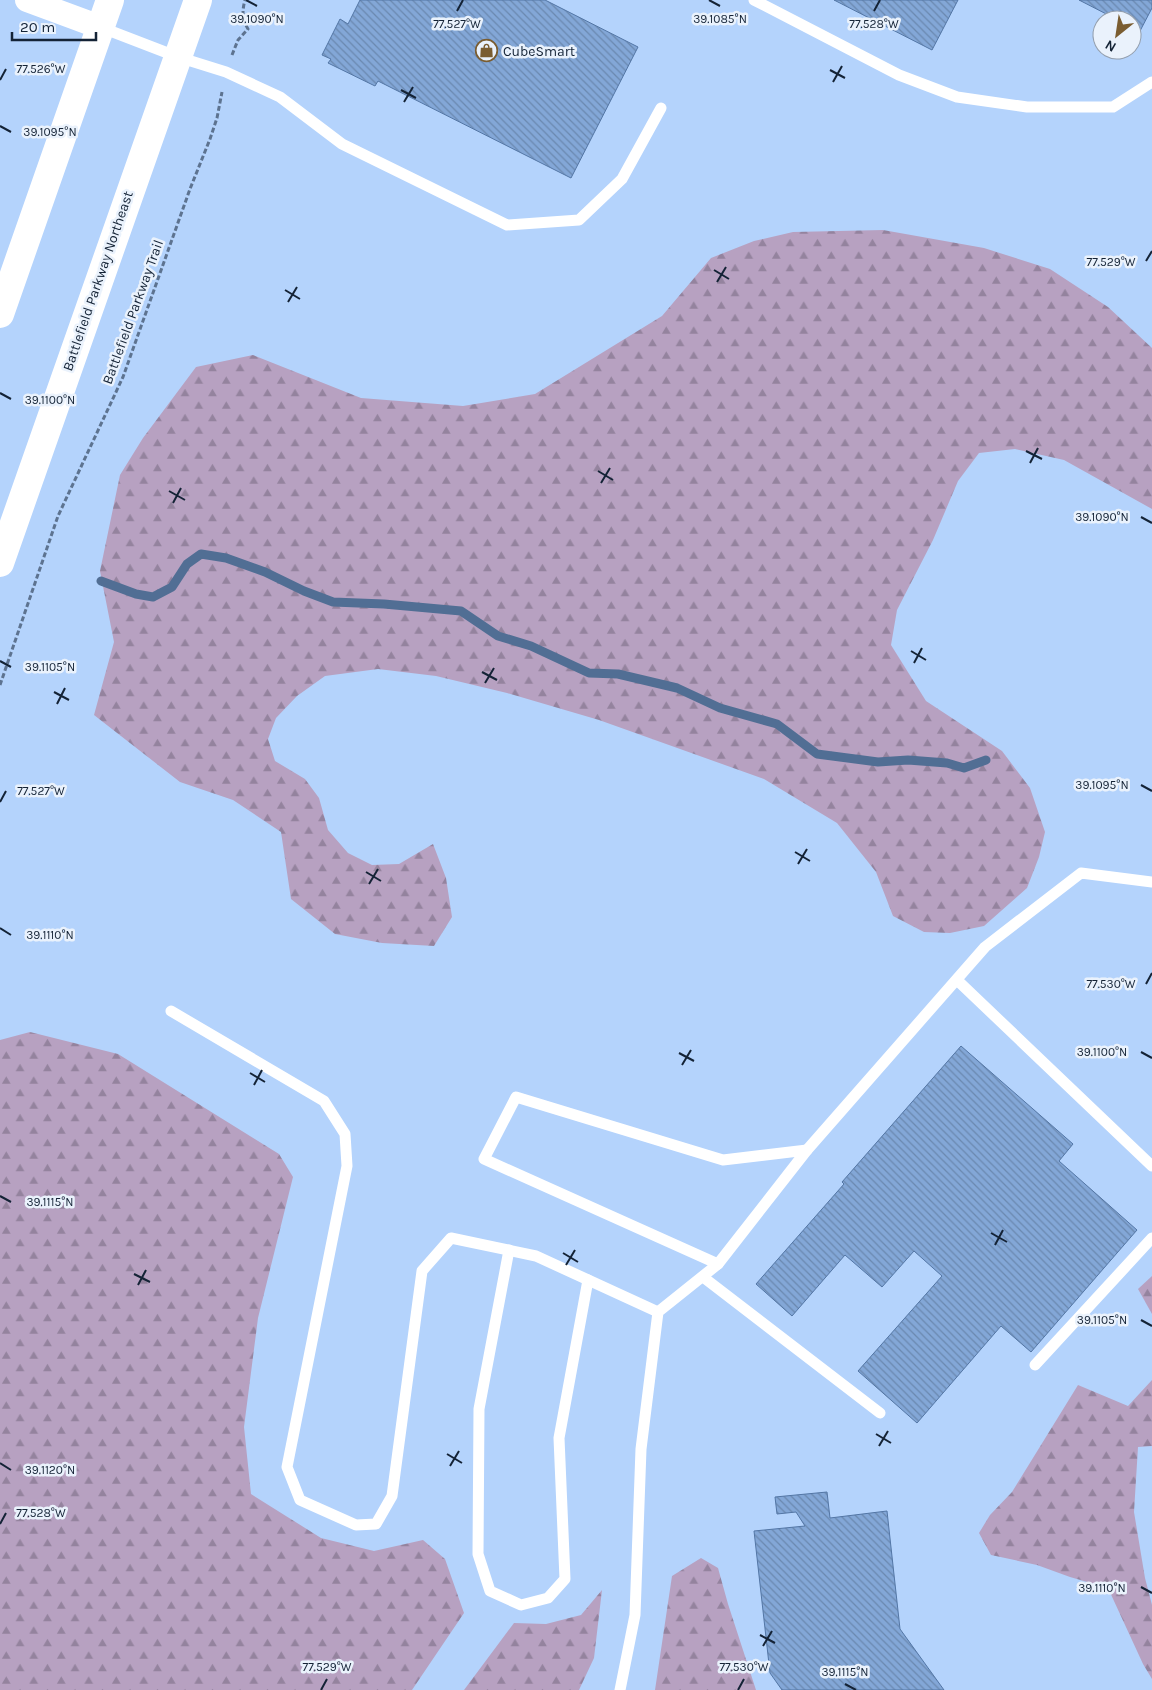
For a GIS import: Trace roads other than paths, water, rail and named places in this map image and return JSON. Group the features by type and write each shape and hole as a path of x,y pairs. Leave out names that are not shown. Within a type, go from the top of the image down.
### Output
{"main road":[{"path":"0,314 110,0"},
{"name":"Battlefield Parkway Northeast","path":"0,563 198,0"}],"street":[{"path":"27,0 100,27"}],"lane":[{"path":"754,0 899,74 957,97 1028,107 1113,107 1152,82"},
{"path":"100,27 178,57 226,72 280,97 342,144 507,225 579,220 622,180 661,108"},
{"path":"620,1690 635,1615 641,1449 658,1312 718,1264 807,1150 985,947 1081,873 1152,882"},
{"path":"957,980 1152,1166"},
{"path":"171,1011 324,1101 346,1134 347,1166 287,1467 300,1500 356,1525 376,1524 392,1496 422,1270 451,1238 536,1256 658,1312"},
{"path":"718,1264 484,1159 516,1096 723,1160 807,1150"},
{"path":"1035,1365 1152,1238"},
{"path":"509,1250 479,1409 478,1554 490,1591 521,1605 548,1598 565,1579 559,1438 588,1280"},
{"path":"703,1277 880,1413"}],"waterway":[{"path":"101,581 136,594 153,597 172,587 187,564 201,554 226,558 265,572 304,591 333,602 384,604 461,611 498,636 531,646 589,673 618,674 677,688 720,708 777,724 817,754 878,762 908,760 947,763 964,768 986,760"}],"place":[{"name":"CubeSmart","path":"487,51"}]}
